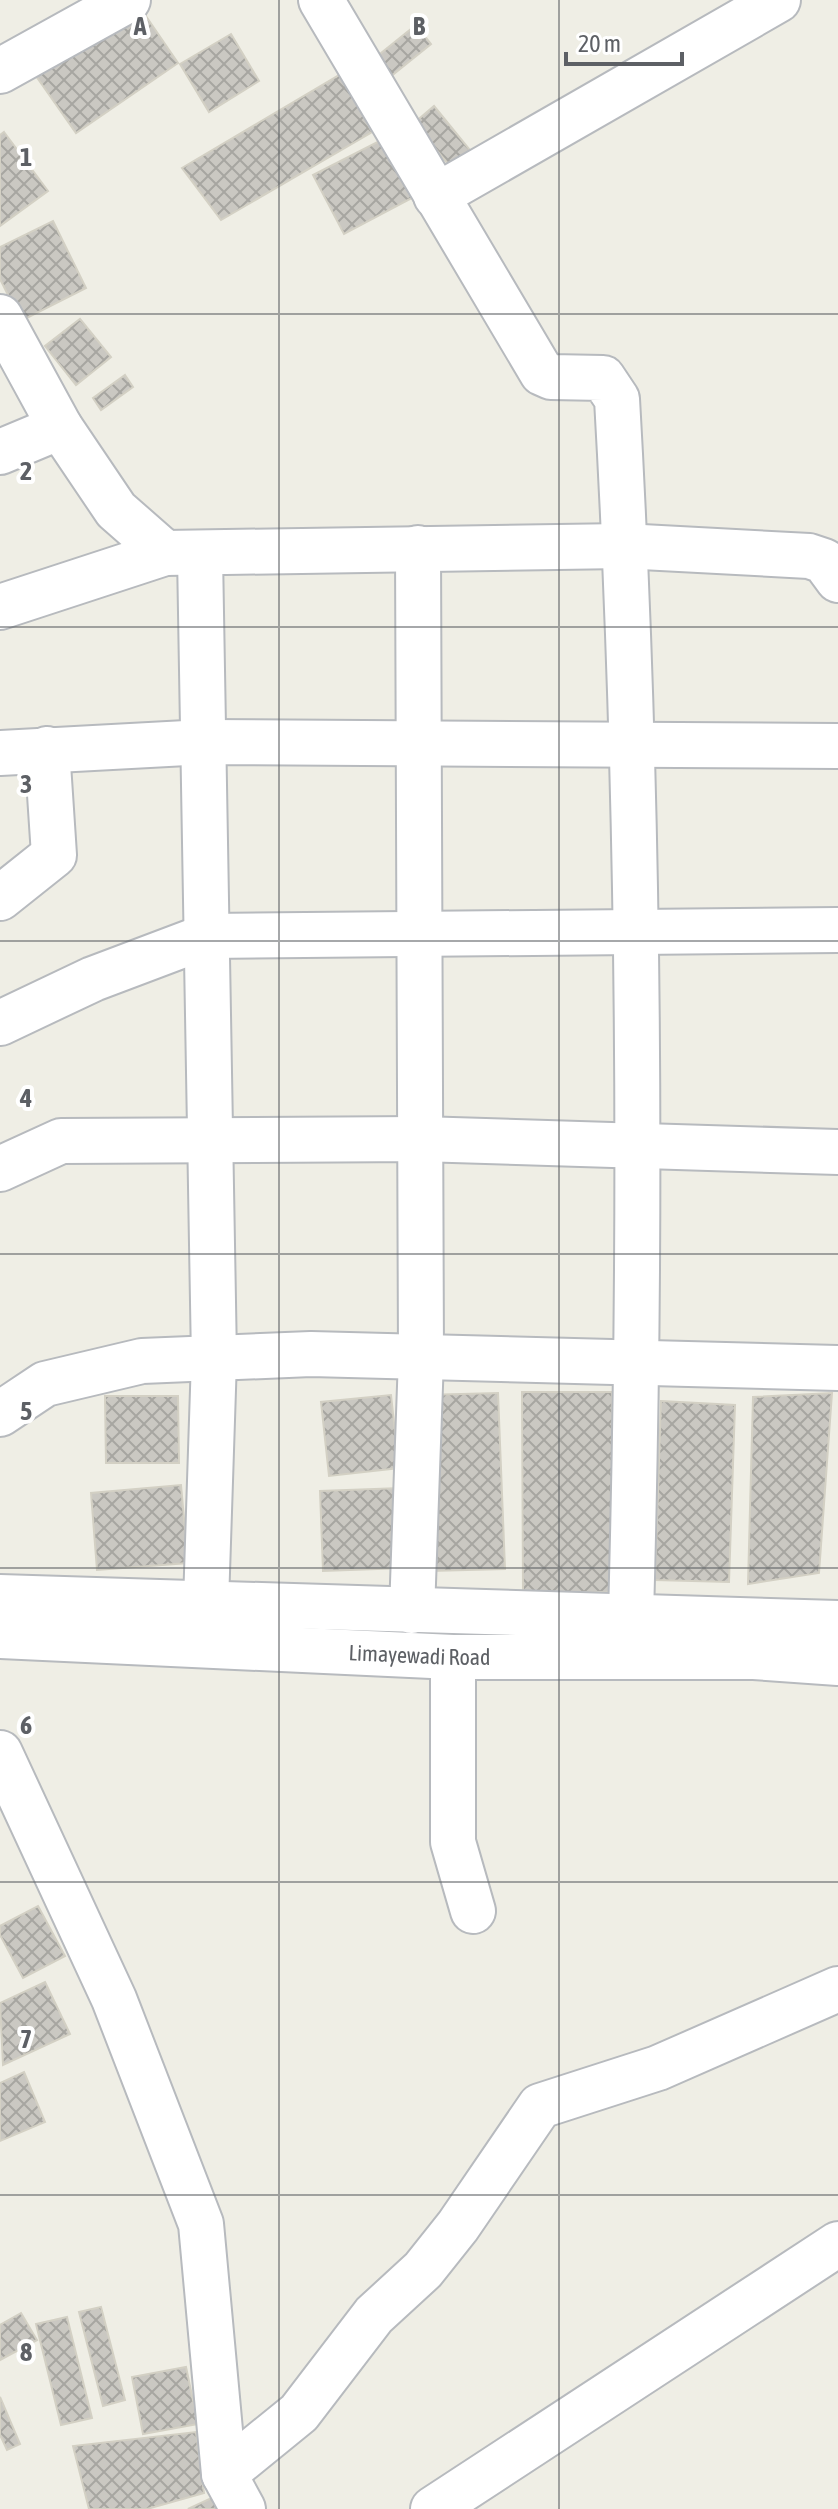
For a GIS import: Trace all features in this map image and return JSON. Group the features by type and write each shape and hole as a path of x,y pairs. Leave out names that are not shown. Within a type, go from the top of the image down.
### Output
{"street":[{"path":"0,71 128,0"},
{"path":"321,0 542,373 551,377 603,378 614,390 617,399 634,745 638,1365 631,1616"},
{"path":"436,196 778,0"},
{"path":"0,317 60,427 116,510 182,554 205,742 214,1359 206,1603"},
{"path":"0,452 60,427"},
{"path":"0,607 182,554 623,546 809,556 824,561 838,580"},
{"path":"412,1611 421,1358 418,548"},
{"path":"0,753 205,742 838,746"},
{"path":"0,898 54,855 47,749"},
{"path":"0,1023 93,979 207,936 838,930"},
{"path":"0,1169 61,1141 420,1139 838,1152"},
{"path":"0,1414 45,1384 142,1361 311,1354 838,1368"},
{"name":"Limayewadi Road","path":"0,1597 838,1623"},
{"name":"Limayewadi Road","path":"0,1636 453,1657 754,1657 838,1663"},
{"path":"453,1657 453,1842 473,1911"},
{"path":"0,1753 114,1999 201,2224 233,2491"},
{"path":"233,2491 299,2413 374,2315 423,2270 458,2226 540,2106 658,2068 838,1989"},
{"path":"433,2509 838,2244"}],"building":[{"path":"139,6 178,63 76,133 36,76"},
{"path":"416,25 431,44 385,81 370,62"},
{"path":"231,34 259,81 209,112 180,64"},
{"path":"341,74 372,132 221,220 182,168"},
{"path":"434,106 474,155 454,171 414,123"},
{"path":"4,132 48,191 0,226 0,135"},
{"path":"395,133 425,191 344,234 313,175"},
{"path":"53,221 86,288 21,321 0,279 0,247"},
{"path":"80,319 111,357 76,385 45,346"},
{"path":"125,375 133,387 101,410 93,398"},
{"path":"522,1392 612,1392 614,1592 523,1592"},
{"path":"498,1393 505,1569 430,1571 424,1395"},
{"path":"832,1393 819,1573 748,1584 753,1397"},
{"path":"391,1395 399,1468 329,1476 321,1402"},
{"path":"105,1396 178,1396 179,1463 106,1463"},
{"path":"661,1401 735,1405 729,1582 655,1580"},
{"path":"181,1485 188,1563 97,1570 91,1493"},
{"path":"401,1488 404,1568 323,1571 320,1491"},
{"path":"38,1906 65,1956 23,1978 0,1935 0,1926"},
{"path":"45,1982 70,2034 3,2065 0,2003"},
{"path":"24,2072 45,2122 0,2141 0,2083"},
{"path":"101,2307 125,2400 103,2406 79,2312"},
{"path":"21,2313 37,2340 0,2360 0,2325"},
{"path":"67,2317 92,2418 61,2425 36,2324"},
{"path":"186,2367 198,2424 143,2434 132,2377"},
{"path":"0,2397 20,2444 7,2450 0,2435"},
{"path":"196,2432 204,2493 147,2509 89,2509 73,2446"},
{"path":"220,2494 227,2509 188,2509"}]}
